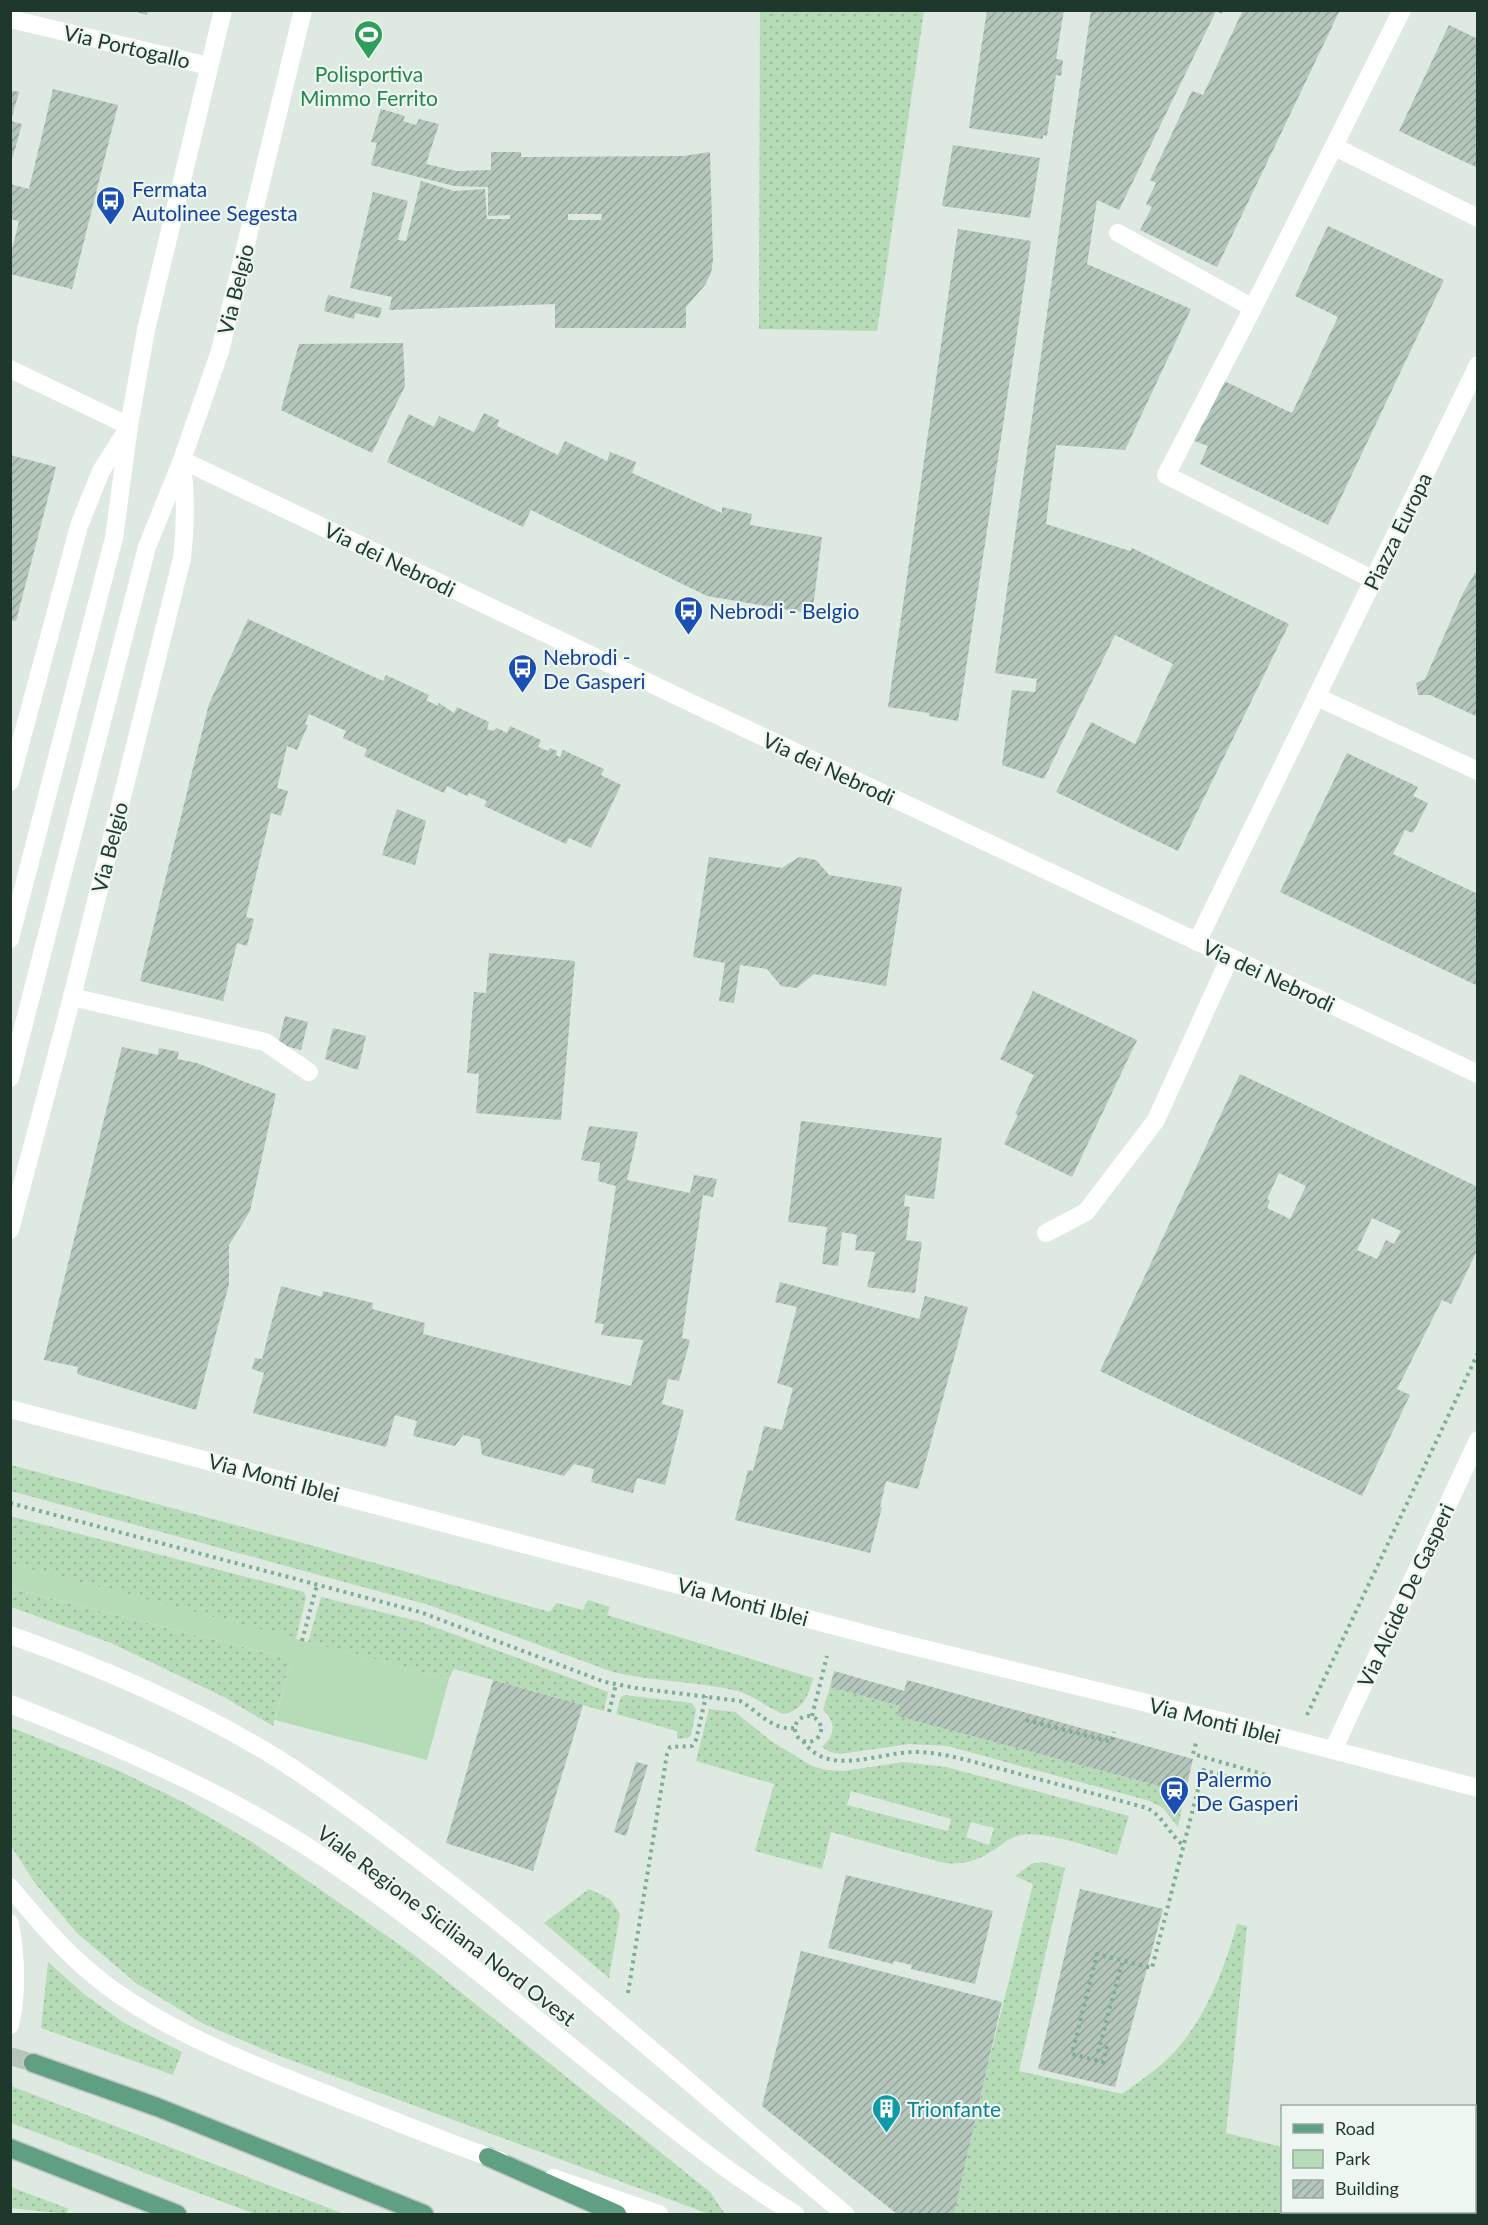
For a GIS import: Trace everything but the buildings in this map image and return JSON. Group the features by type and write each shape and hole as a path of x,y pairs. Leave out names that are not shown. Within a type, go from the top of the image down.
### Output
{"main road":[{"path":"33,2063 157,2107 424,2214"},
{"path":"10,2148 177,2214"},
{"path":"488,2157 617,2214"}],"street":[{"path":"10,939 114,538 129,426 146,330 223,10"},
{"path":"1374,580 1166,475 1335,147 1402,10"},
{"name":"Via Belgio","path":"10,1078 147,547 182,460 220,351 303,11"},
{"name":"Via Portogallo","path":"10,18 209,66"},
{"path":"1335,147 1478,218"},
{"path":"1118,233 1253,308"},
{"name":"Piazza Europa","path":"1197,942 1478,365"},
{"path":"10,369 129,426"},
{"path":"10,782 79,525 101,471 129,426"},
{"name":"Via Belgio","path":"10,1230 72,997 182,558 186,525 186,493 182,460"},
{"name":"Via dei Nebrodi","path":"182,460 1478,1074"},
{"path":"1317,697 1478,771"},
{"path":"1046,1233 1086,1212 1156,1120 1230,957"},
{"path":"72,997 265,1042 309,1072"},
{"name":"Via Monti Iblei","path":"10,1409 162,1447 900,1643 1295,1740 1478,1788"},
{"name":"Via Alcide De Gasperi","path":"1333,1750 1478,1440"},
{"path":"10,1635 118,1678 191,1711 272,1756 383,1832 569,1980 845,2214"},
{"name":"Viale Regione Siciliana Nord Ovest","path":"10,1704 119,1747 188,1780 248,1810 332,1863 490,1981 668,2124 795,2214"},
{"path":"10,1887 40,1924 71,1956 106,1985 172,2027 255,2066 488,2157 659,2214"},
{"path":"10,1923 16,1953 16,1983 10,2025"}],"path":[{"path":"1295,1740 1478,1353"},
{"path":"10,1503 420,1612 605,1682 740,1701 752,1708 767,1722 788,1729 795,1728"},
{"path":"302,1641 317,1585"},
{"path":"812,1716 827,1656"},
{"path":"609,1712 616,1684"},
{"path":"627,2000 667,1754 670,1747 692,1746 696,1740 706,1696"},
{"path":"812,1716 801,1718 795,1728 797,1736 818,1757 838,1761 894,1753 935,1753 1147,1808 1156,1812 1173,1837 1183,1845"},
{"path":"803,1742 815,1740 821,1734 822,1726 812,1716"},
{"path":"1026,1720 1111,1742 1114,1732"},
{"path":"1107,2046 1103,2062 1072,2054 1097,1954 1152,1968 1203,1770 1263,1786 1266,1775 1193,1754 1196,1742"},
{"path":"1098,2052 1122,1963"}],"green space":[{"path":"760,11 924,11 877,331 759,329"},
{"path":"11,1465 550,1612 556,1603 583,1610 588,1600 610,1607 607,1615 813,1678 807,1696 800,1706 783,1714 738,1691 613,1672 429,1605 11,1491"},
{"path":"10,1516 304,1592 306,1597 296,1639 11,1564"},
{"path":"11,1564 449,1679 427,1760 275,1720 291,1659 11,1588"},
{"path":"10,1588 291,1659 273,1726 224,1697 111,1643 11,1607"},
{"path":"321,1597 421,1622 608,1692 604,1711 454,1669 449,1679 308,1642"},
{"path":"830,1687 900,1706 898,1716 1185,1793 1178,1827 1163,1808 1150,1801 947,1746 909,1744 840,1754 830,1752 822,1747 830,1738 833,1729 831,1720 823,1710"},
{"path":"624,1695 692,1703 696,1710 691,1735 688,1738 677,1739 677,1731 616,1714 621,1697"},
{"path":"709,1709 735,1712 771,1741 812,1766 826,1770 844,1771 903,1762 946,1767 1129,1816 1117,1855 1067,1840 1027,1834 1011,1838 978,1859 944,1863 831,1832 822,1869 755,1851 774,1784 696,1761","holes":["851,1791 951,1819 948,1831 847,1805","971,1822 994,1828 989,1845 966,1837"]},
{"path":"10,1727 119,1771 183,1802 252,1842 414,1955 710,2192 725,2214 709,2214 277,2055 204,2024 136,1983 77,1933 35,1883 11,1846"},
{"path":"1043,1862 1065,1868 1019,2071 1122,2094 1156,2069 1185,2039 1197,2022 1216,1984 1237,1924 1247,1926 1226,2133 1281,2147 1281,2213 1476,2213 1476,2193 1478,2193 1477,2214 954,2214 1033,1884 1015,1876 1031,1864"},
{"path":"589,1889 610,1899 620,1914 609,1978 544,1923"},
{"path":"48,1962 85,1995 124,2023 182,2052 173,2075 41,2028"},
{"path":"11,2086 344,2214 255,2214 11,2123"},
{"path":"11,2187 69,2209 65,2214 11,2208"}],"tunnel":[{"path":"10,2056 33,2063"}],"place":[{"name":"Polisportiva Mimmo Ferrito","path":"369,60"},
{"name":"Fermata Autolinee Segesta","path":"111,226"},
{"name":"Nebrodi - Belgio","path":"688,636"},
{"name":"Nebrodi - De Gasperi","path":"522,694"},
{"name":"Palermo De Gasperi","path":"1175,1816"},
{"name":"Trionfante","path":"886,2134"}]}
